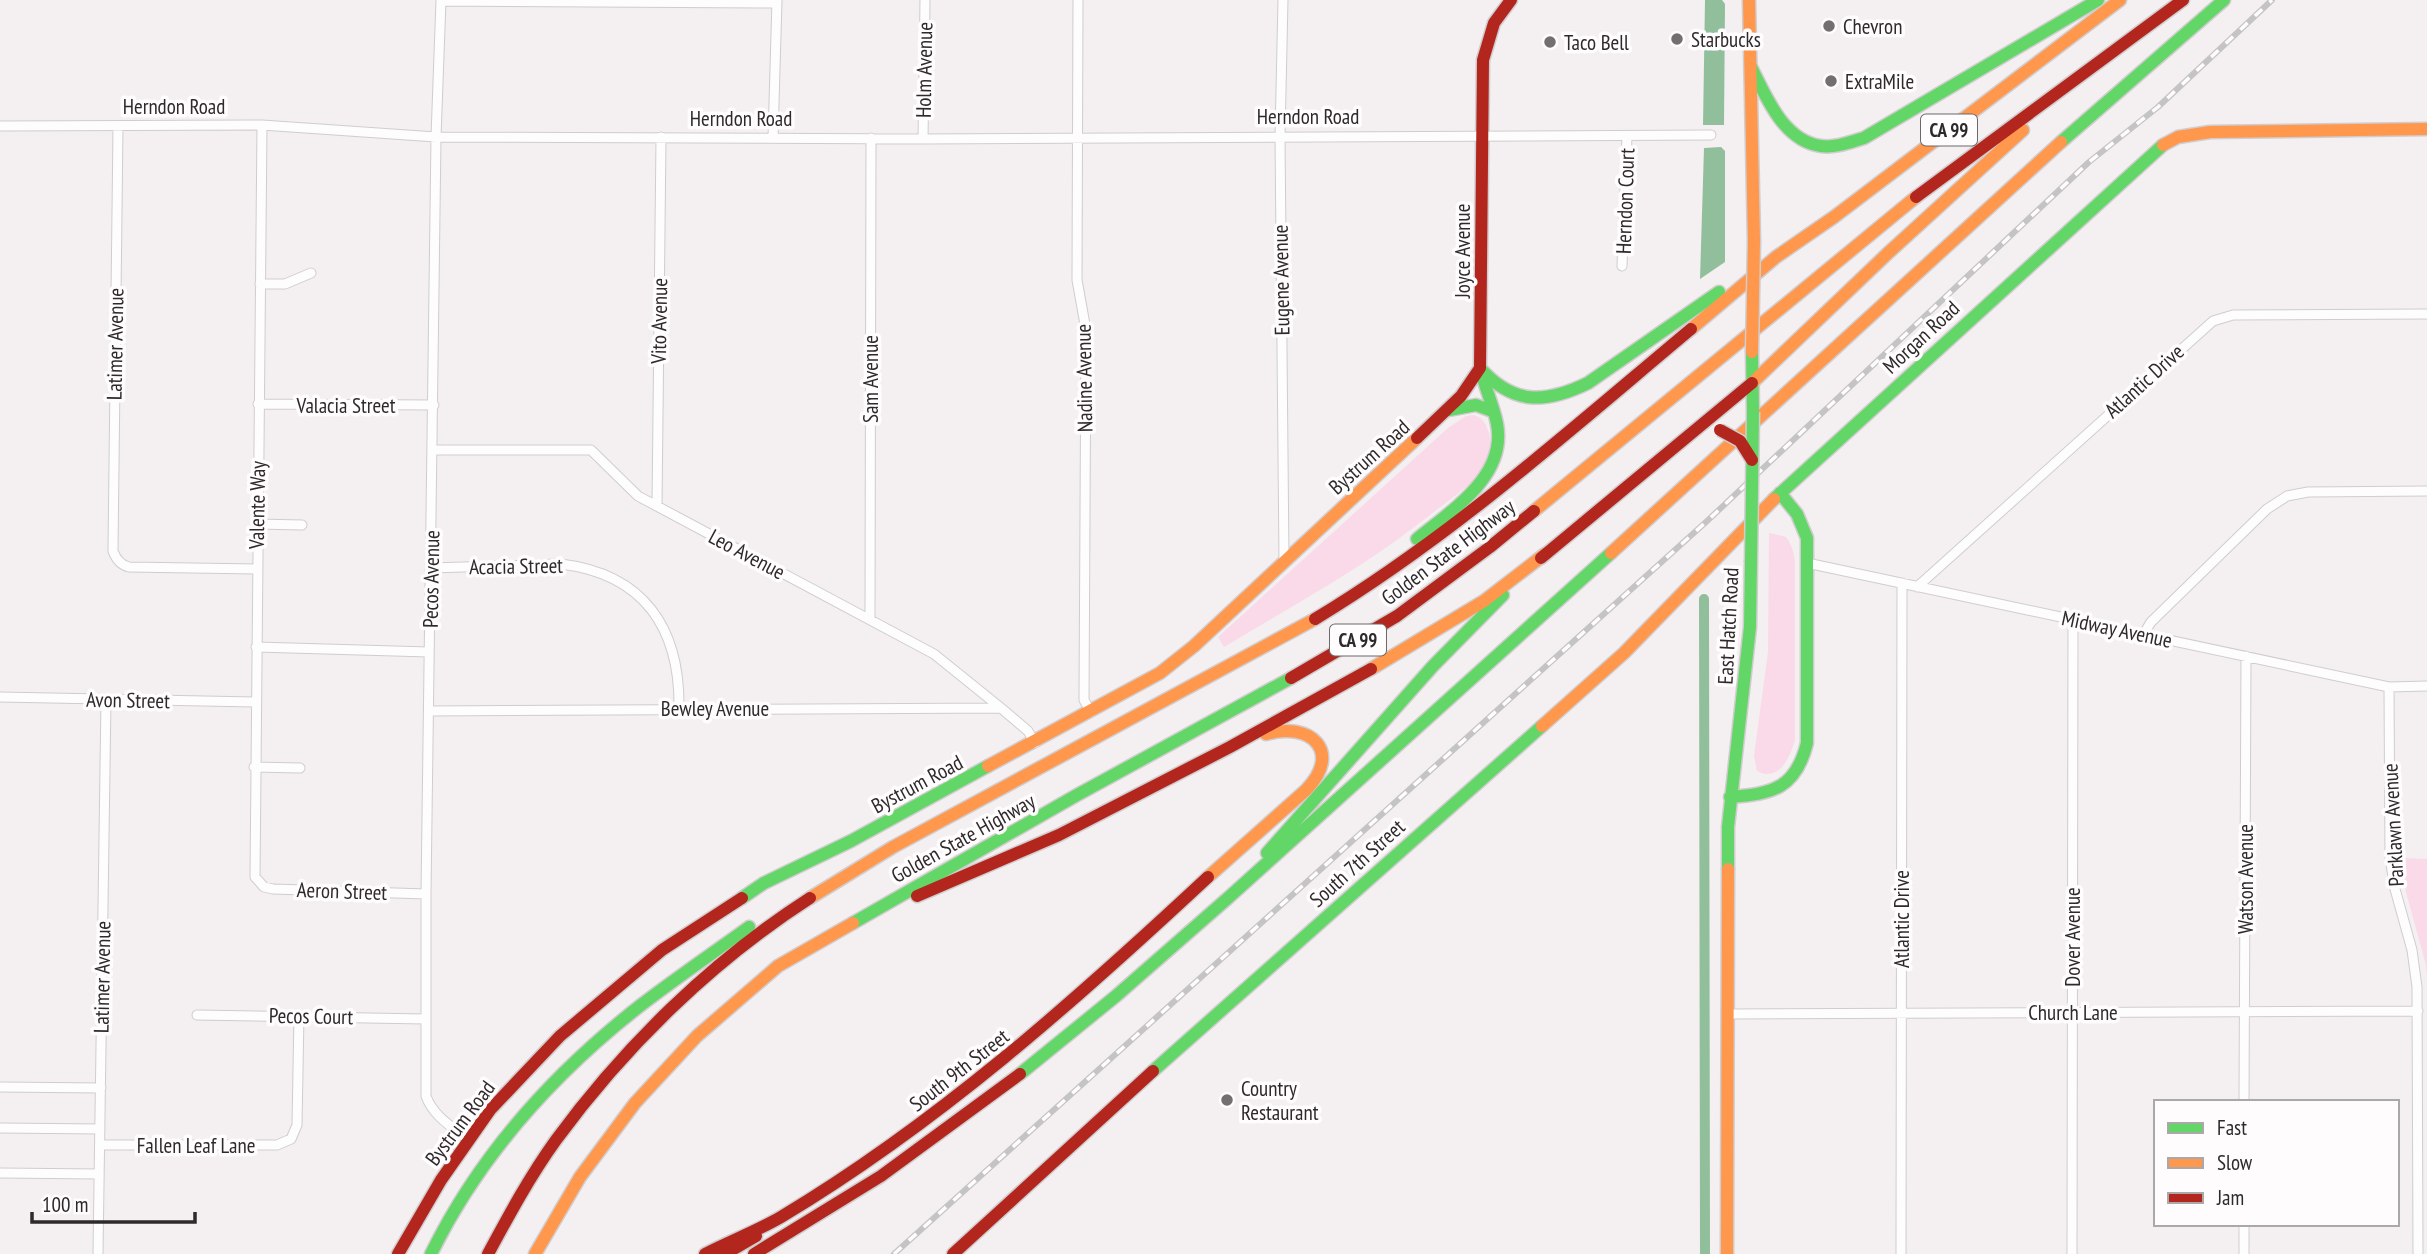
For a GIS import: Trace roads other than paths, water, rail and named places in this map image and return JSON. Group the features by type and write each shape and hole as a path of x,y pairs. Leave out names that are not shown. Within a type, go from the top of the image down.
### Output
{"main road":[{"path":"1482,135 1483,60 1494,23 1511,0"},
{"name":"East Hatch Road","path":"1727,1254 1730,797 1750,627 1753,460 1754,241 1749,0"},
{"path":"1751,67 1779,120 1788,131 1816,146 1835,148 1864,138 2098,0"},
{"name":"Golden State Highway","path":"488,1254 514,1206 564,1127 625,1055 679,1002 769,926 850,872 1300,628 1354,595 1437,538 1490,497 1776,257 1844,209 2120,0"},
{"name":"Golden State Highway","path":"535,1254 586,1167 628,1112 697,1036 778,966 1077,795 1275,688 1397,616 1490,547 1920,194 2183,0"},
{"path":"1228,898 2094,112 2224,0"},
{"path":"843,927 1059,835 1230,747 1409,648 1483,601 1545,554 1752,383 1967,180 2106,56"},
{"name":"Morgan Road","path":"1780,493 2161,146 2178,137 2210,132 2427,129"},
{"name":"Joyce Avenue","path":"1354,595 1484,479 1498,446 1497,422 1480,368 1482,135"},
{"path":"1480,368 1495,384 1511,393 1542,397 1566,393 1588,383 1715,295 1776,257"},
{"name":"Bystrum Road","path":"398,1254 441,1180 490,1110 536,1060 590,1009 662,950 764,883 851,841 1035,743 1139,686 1177,660 1449,410 1480,368"},
{"path":"1449,410 1476,403 1484,404 1492,411"},
{"path":"1684,438 1702,431 1720,430 1740,441 1753,460"},
{"path":"1730,797 1763,795 1783,786 1800,768 1805,757 1807,538 1797,514 1780,493"},
{"name":"South 7th Street","path":"953,1254 1134,1088 1623,653 1780,493"},
{"path":"1228,898 1433,666 1545,554"},
{"name":"South 9th Street","path":"705,1254 778,1219 910,1133 1027,1042 1307,788 1320,771 1321,754 1315,742 1299,729 1271,732 1230,747"},
{"path":"431,1254 447,1222 494,1151 534,1103 586,1051 643,1004 756,921 803,894 850,872"},
{"name":"South 9th Street","path":"754,1254 794,1232 921,1150 1046,1055 1228,898"},
{"path":"910,1133 921,1150"},
{"path":"725,1254 758,1235 778,1219"}],"street":[{"name":"Holm Avenue","path":"923,139 925,0"},
{"name":"Nadine Avenue","path":"1078,0 1077,280 1086,330 1084,700 1091,712"},
{"name":"Eugene Avenue","path":"1283,0 1280,136 1284,561"},
{"path":"441,1 777,2 773,138"},
{"name":"Pecos Avenue","path":"441,1 436,137 426,894 426,1096 429,1106 436,1114 469,1140"},
{"name":"Herndon Road","path":"0,126 261,125 436,137 923,139 1711,135"},
{"name":"Valente Way","path":"259,883 253,869 261,125"},
{"name":"Latimer Avenue","path":"118,126 113,551 118,562 129,567 257,569"},
{"name":"Herndon Court","path":"1622,266 1627,136"},
{"name":"Vito Avenue","path":"657,506 661,137"},
{"name":"Sam Avenue","path":"870,619 871,138"},
{"path":"260,284 285,284 311,273"},
{"name":"Atlantic Drive","path":"1917,587 2213,321 2233,315 2427,314"},
{"name":"Valacia Street","path":"258,404 434,405"},
{"name":"Leo Avenue","path":"433,450 591,450 638,496 934,653 1028,731 1035,743"},
{"path":"2143,635 2151,622 2267,509 2287,496 2308,492 2427,491"},
{"path":"257,524 302,526"},
{"name":"Midway Avenue","path":"1807,563 2389,687 2427,686"},
{"name":"Acacia Street","path":"431,568 561,564 580,566 613,578 641,599 668,636 678,671 679,708"},
{"name":"Atlantic Drive","path":"1901,1254 1902,583"},
{"name":"Dover Avenue","path":"2072,1254 2073,621"},
{"path":"256,647 429,652"},
{"name":"Watson Avenue","path":"2244,1100 2246,656"},
{"name":"Parklawn Avenue","path":"2389,687 2390,858 2395,889 2416,967 2418,1254"},
{"name":"Avon Street","path":"0,697 255,702"},
{"name":"Latimer Avenue","path":"98,1254 106,699"},
{"name":"Bewley Avenue","path":"429,711 1002,708"},
{"path":"254,767 300,768"},
{"name":"Aeron Street","path":"259,883 273,889 426,894"},
{"name":"Church Lane","path":"1729,1014 2418,1011"},
{"name":"Pecos Court","path":"197,1015 425,1019"},
{"name":"Fallen Leaf Lane","path":"100,1145 277,1145 291,1139 297,1125 299,1016"},
{"path":"0,1087 100,1088"},
{"path":"0,1128 100,1129"},
{"path":"0,1172 99,1174"},
{"path":"2244,1226 2244,1254"}],"waterway":[{"path":"1704,599 1705,1254"}],"railway":[{"path":"894,1254 1706,522 2089,162 2158,107 2272,0"}],"place":[{"name":"Chevron","path":"1829,26"},
{"name":"Starbucks","path":"1677,39"},
{"name":"Taco Bell","path":"1550,42"},
{"name":"ExtraMile","path":"1831,81"},
{"name":"Country Restaurant","path":"1227,1100"}]}
